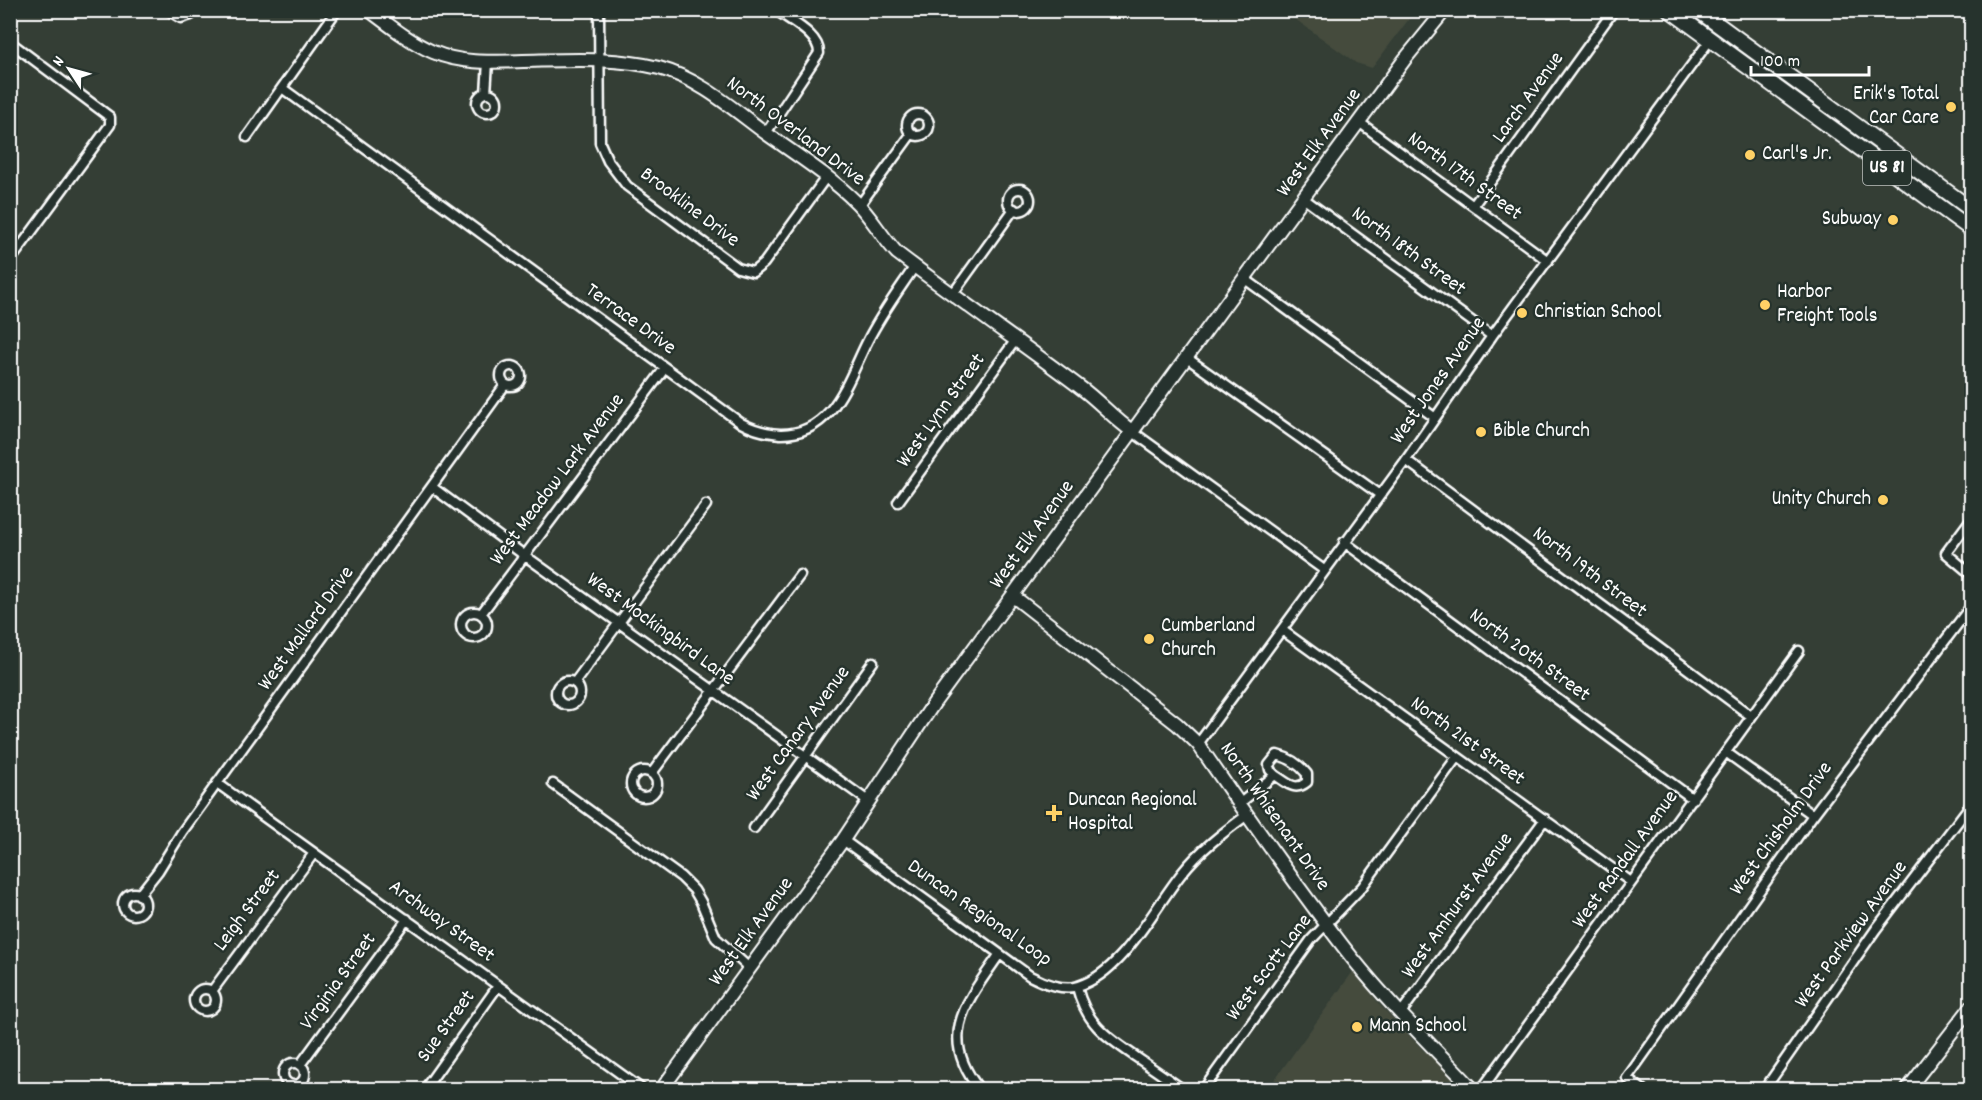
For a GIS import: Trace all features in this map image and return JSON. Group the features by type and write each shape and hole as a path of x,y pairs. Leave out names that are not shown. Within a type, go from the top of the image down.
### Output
{"main road":[{"name":"US 81","path":"1670,10 1971,230"},
{"name":"US 81","path":"1698,11 1971,210"},
{"path":"1689,24 1698,11"},
{"path":"1803,107 1812,94"}],"street":[{"path":"168,10 177,17 187,17 196,10"},
{"path":"247,137 337,10"},
{"name":"North Overland Drive","path":"369,10 409,40 457,60 488,62 598,60 635,63 662,69 693,82 719,98 827,176 859,206 884,240 915,266 1084,390 1118,422 1133,432"},
{"name":"Brookline Drive","path":"599,10 600,143 612,168 627,186 738,267 753,272 764,263 827,176"},
{"path":"766,133 819,53 819,46 814,39 776,10"},
{"name":"West Elk Avenue","path":"661,1089 843,840 934,703 1359,122 1445,10"},
{"name":"Larch Avenue","path":"1473,206 1614,10"},
{"name":"West Jones Avenue","path":"1198,744 1406,459 1492,336 1710,40"},
{"path":"10,42 110,117 110,125 10,261"},
{"path":"486,93 488,62"},
{"name":"Terrace Drive","path":"282,88 665,368 755,431 789,434 806,430 820,422 834,407 847,387 868,339 915,266"},
{"name":"North 17th Street","path":"1359,122 1548,261"},
{"path":"859,206 912,133"},
{"name":"North 18th Street","path":"1303,198 1492,336"},
{"path":"952,295 1014,209"},
{"path":"1245,279 1434,417"},
{"name":"West Lynn Street","path":"898,502 1015,341"},
{"path":"1187,357 1379,494"},
{"name":"West Meadow Lark Avenue","path":"481,614 665,368"},
{"name":"West Mallard Drive","path":"139,895 158,871 217,783 505,385"},
{"path":"1133,432 1324,570"},
{"name":"North 19th Street","path":"1406,459 1751,716"},
{"name":"West Mockingbird Lane","path":"432,487 868,801"},
{"path":"575,682 706,505"},
{"path":"1971,518 1946,553 1971,575"},
{"name":"North 20th Street","path":"1344,542 1693,799"},
{"path":"652,773 800,575"},
{"name":"North Whisenant Drive","path":"1013,596 1177,724 1198,744 1239,804 1353,958 1400,1014 1474,1089"},
{"name":"West Chisholm Drive","path":"1643,1089 1627,1077 1813,814 1971,605"},
{"name":"North 21st Street","path":"1282,630 1631,882"},
{"name":"West Randall Avenue","path":"1481,1089 1799,651"},
{"name":"West Canary Avenue","path":"754,828 873,662"},
{"path":"1727,753 1813,814"},
{"path":"1277,755 1287,757 1300,765 1307,774 1307,782 1301,787 1294,787 1275,776 1269,765 1277,755"},
{"name":"West Scott Lane","path":"1203,1089 1311,940 1362,887 1456,757"},
{"path":"1239,804 1275,776"},
{"name":"Archway Street","path":"217,783 643,1089"},
{"path":"553,784 681,877 694,890 701,902 716,938 749,968"},
{"name":"West Parkview Avenue","path":"1764,1089 1876,929 1971,803"},
{"path":"1184,1089 1103,1035 1089,1018 1081,1003 1077,987 1102,975 1117,961 1183,871 1201,851 1247,815"},
{"name":"West Amhurst Avenue","path":"1400,1014 1545,819"},
{"name":"Duncan Regional Loop","path":"843,840 1030,976 1043,983 1077,987"},
{"name":"Leigh Street","path":"212,991 314,853"},
{"name":"Virginia Street","path":"300,1065 407,919"},
{"path":"980,1089 964,1066 959,1049 960,1018 968,1000 999,955"},
{"name":"Sue Street","path":"424,1089 498,986"},
{"path":"1907,1089 1971,1006"}],"shaded area":[{"path":"1284,11 1415,11 1372,68 1356,63"},
{"name":"Mann School","path":"1354,970 1379,1004 1424,1051 1437,1057 1468,1090 1267,1090"}],"place":[{"name":"Erik's Total Car Care","path":"1951,107"},
{"name":"Carl's Jr.","path":"1750,155"},
{"name":"Subway","path":"1893,220"},
{"name":"Harbor Freight Tools","path":"1765,305"},
{"name":"Christian School","path":"1522,313"},
{"name":"Bible Church","path":"1481,432"},
{"name":"Unity Church","path":"1883,500"},
{"name":"Cumberland Church","path":"1149,639"},
{"name":"Duncan Regional Hospital","path":"1054,813"},
{"name":"Mann School","path":"1357,1027"}]}
